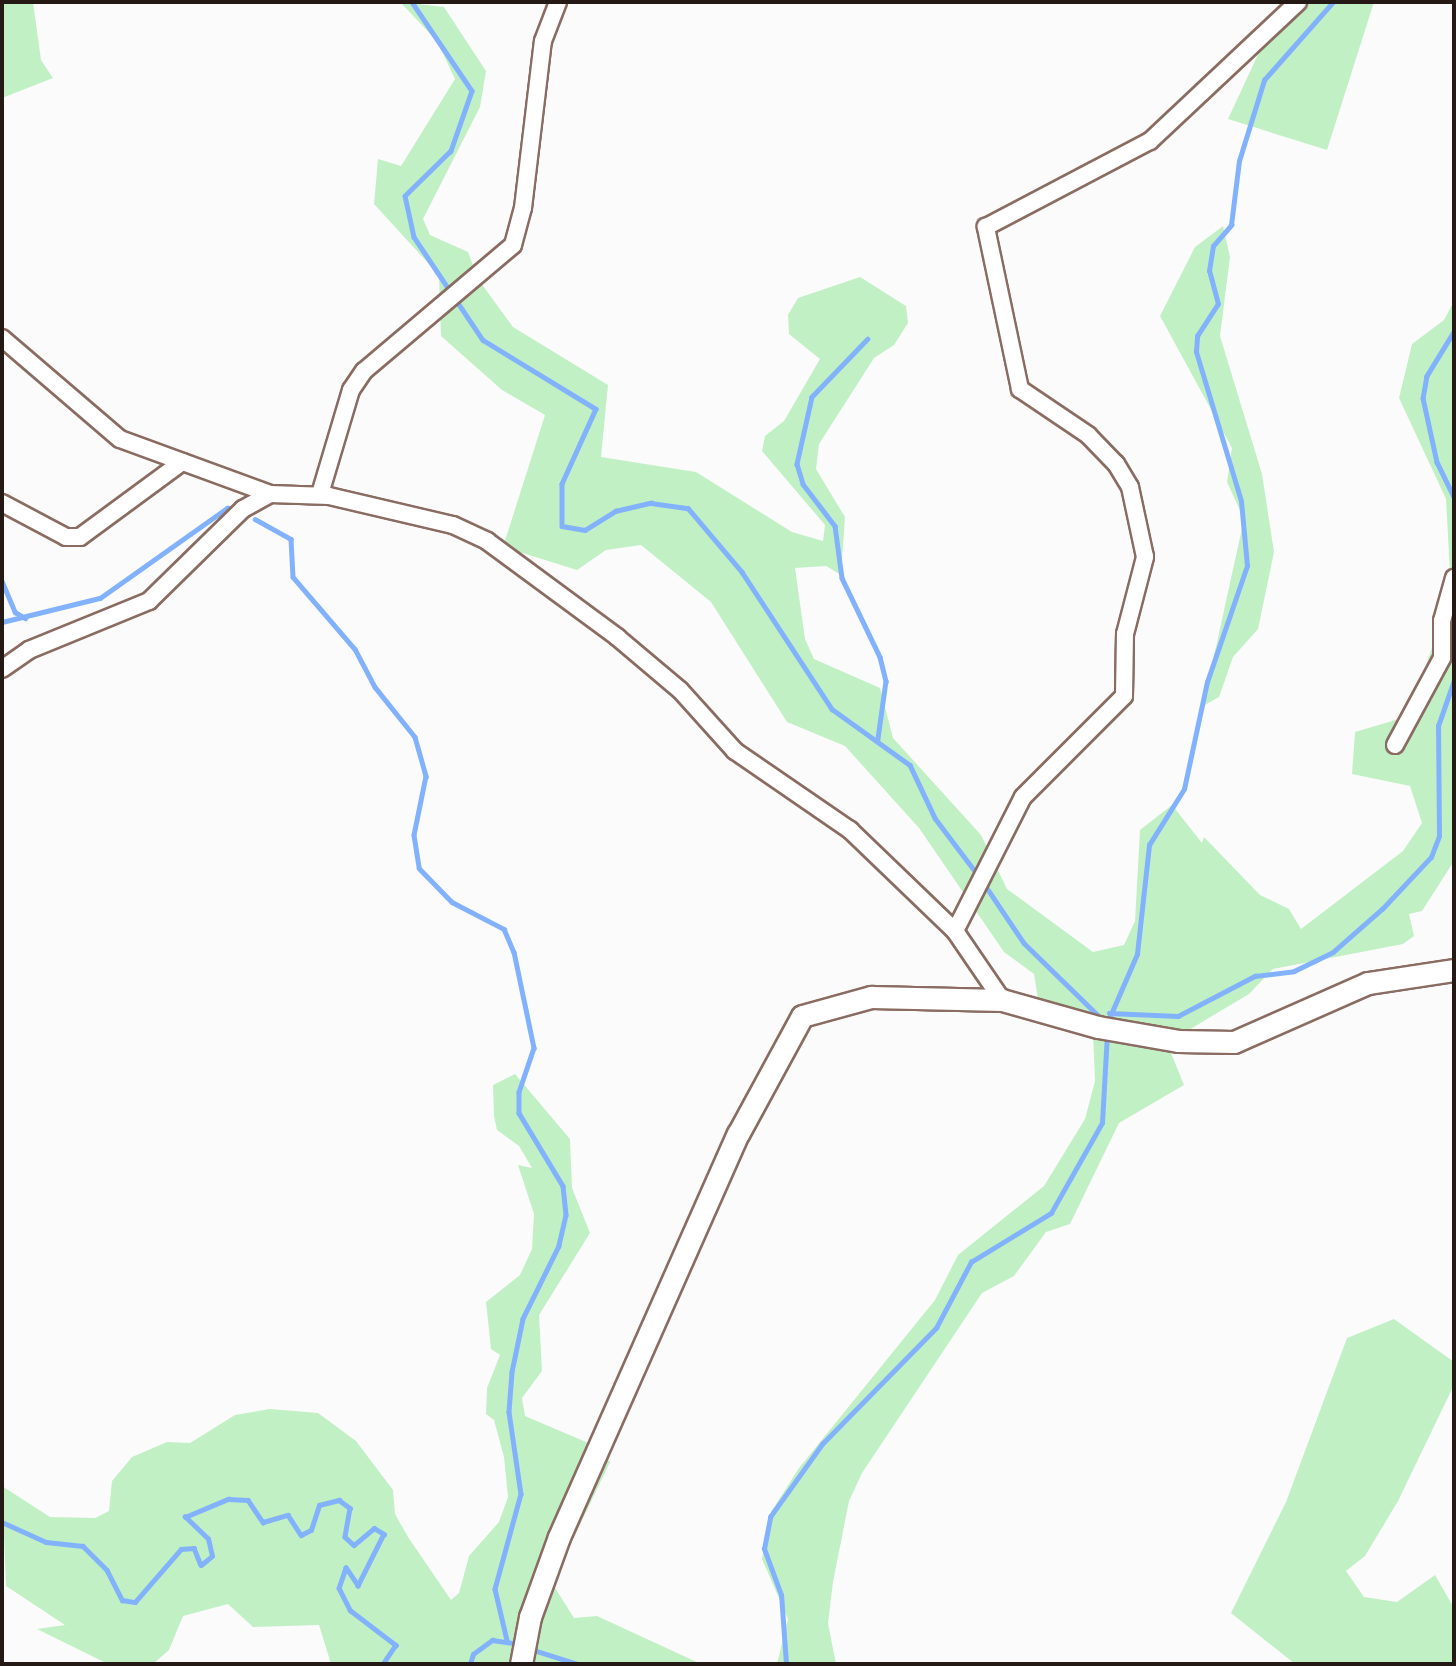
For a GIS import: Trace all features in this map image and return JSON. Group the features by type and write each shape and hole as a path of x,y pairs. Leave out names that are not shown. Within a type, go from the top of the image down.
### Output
{"street":[{"path":"320,495 351,390 364,370 513,244 523,208 542,41 558,2"},
{"path":"955,931 1023,797 1124,696 1125,634 1145,557 1130,487 1116,464 1088,435 1020,389 986,227 1150,141 1298,2"},
{"path":"2,338 95,423 182,462 270,494 320,495 453,525 487,541 680,690 734,751 850,830 955,931 1002,1000"},
{"path":"2,503 66,537 80,537 182,462"},
{"path":"2,669 29,650 149,601 243,509 270,494"},
{"path":"1395,745 1442,658 1442,627 1454,578"},
{"path":"523,1652 559,1537 737,1134 790,1031 817,1007 871,996 1002,1000 1108,1029 1234,1042 1368,983 1454,970"}],"green space":[{"path":"2,2 33,2 41,60 53,78 2,98"},
{"path":"400,2 444,7 486,71 480,107 423,219 430,235 468,252 478,279 513,327 608,385 601,457 696,472 792,532 823,541 825,525 762,451 765,436 784,421 820,359 789,334 788,315 798,298 860,277 906,306 908,323 894,345 874,358 819,444 816,469 845,517 841,575 826,566 795,568 805,639 814,659 880,688 893,738 981,835 1007,889 1093,952 1124,945 1135,921 1140,830 1172,805 1202,843 1204,837 1260,895 1289,909 1301,929 1403,851 1422,823 1410,786 1352,774 1355,732 1409,716 1451,591 1446,499 1399,398 1412,344 1444,320 1454,301 1454,861 1422,911 1409,914 1414,936 1403,944 1273,969 1249,994 1167,1043 1184,1085 1119,1123 1070,1224 1046,1232 1014,1276 982,1293 862,1473 849,1501 833,1582 828,1623 836,1664 777,1664 788,1619 762,1559 771,1512 799,1468 935,1300 958,1255 1044,1186 1085,1119 1095,1081 1093,1033 1038,999 1034,974 1004,952 919,828 845,746 787,722 711,602 641,545 606,550 577,570 503,547 545,415 502,390 441,336 439,275 374,204 378,159 401,166 455,79 437,41"},
{"path":"1302,2 1374,2 1327,150 1228,119 1261,48"},
{"path":"1223,226 1230,257 1220,336 1262,474 1274,552 1258,629 1233,657 1219,697 1203,706 1244,519 1227,482 1232,448 1160,316 1195,247"},
{"path":"515,1074 570,1139 572,1188 590,1233 539,1315 542,1371 522,1398 525,1416 593,1445 610,1462 552,1583 574,1618 597,1616 701,1664 331,1664 319,1625 253,1627 228,1604 183,1616 169,1650 153,1664 108,1664 37,1629 65,1625 6,1586 2,1486 50,1517 95,1518 109,1511 112,1481 132,1457 167,1442 190,1443 235,1415 270,1409 318,1413 356,1441 393,1490 395,1514 408,1537 451,1600 459,1593 469,1556 499,1522 508,1497 504,1457 494,1420 486,1414 487,1388 500,1355 491,1349 486,1302 520,1275 532,1249 534,1214 518,1165 532,1168 519,1146 497,1130 494,1116 493,1085"},
{"path":"1394,1319 1454,1362 1454,1385 1398,1501 1365,1556 1346,1571 1364,1597 1397,1602 1435,1575 1454,1608 1454,1664 1295,1664 1231,1613 1286,1502 1347,1338"}],"waterway":[{"path":"412,2 472,91 451,151 405,196 414,237 483,340 596,409 562,484 562,526 585,530 615,511 651,503 688,508 742,572 832,709 910,765 935,818 978,875"},
{"path":"1108,1021 1137,954 1149,845 1184,789 1207,682 1247,566 1241,501 1196,352 1197,336 1218,304 1209,271 1213,246 1231,225 1239,161 1264,80 1333,2"},
{"path":"1454,332 1427,376 1423,398 1437,462 1454,497"},
{"path":"868,339 812,397 797,464 803,484 835,526 842,578 880,657 886,681 878,739"},
{"path":"2,622 100,598 227,508 239,508"},
{"path":"255,519 291,539 293,577 355,649 375,687 415,737 426,776 414,835 419,868 452,902 504,929 514,952 534,1048 519,1092 519,1113 563,1186 566,1215 559,1246 523,1319 512,1372 509,1412 521,1494 495,1589 507,1640"},
{"path":"2,581 15,612 25,618"},
{"path":"1109,1013 1178,1016 1255,976 1294,971 1333,952 1382,909 1431,857 1439,836 1438,726 1454,680"},
{"path":"983,882 1024,943 1103,1020"},
{"path":"786,1664 781,1595 764,1549 770,1517 822,1444 936,1328 971,1262 1051,1213 1102,1123 1107,1033"},
{"path":"2,1522 46,1542 83,1546 107,1570 122,1600 135,1602 181,1549 194,1548 201,1565 212,1556 208,1539 185,1517 228,1499 248,1500 263,1522 288,1515 301,1535 311,1530 319,1505 339,1500 350,1508 345,1537 354,1545 374,1528 384,1534 358,1586 346,1568 339,1588 350,1610 396,1645 383,1664"},
{"path":"470,1664 473,1654 492,1640 519,1644"},
{"path":"530,1649 578,1664"}]}
